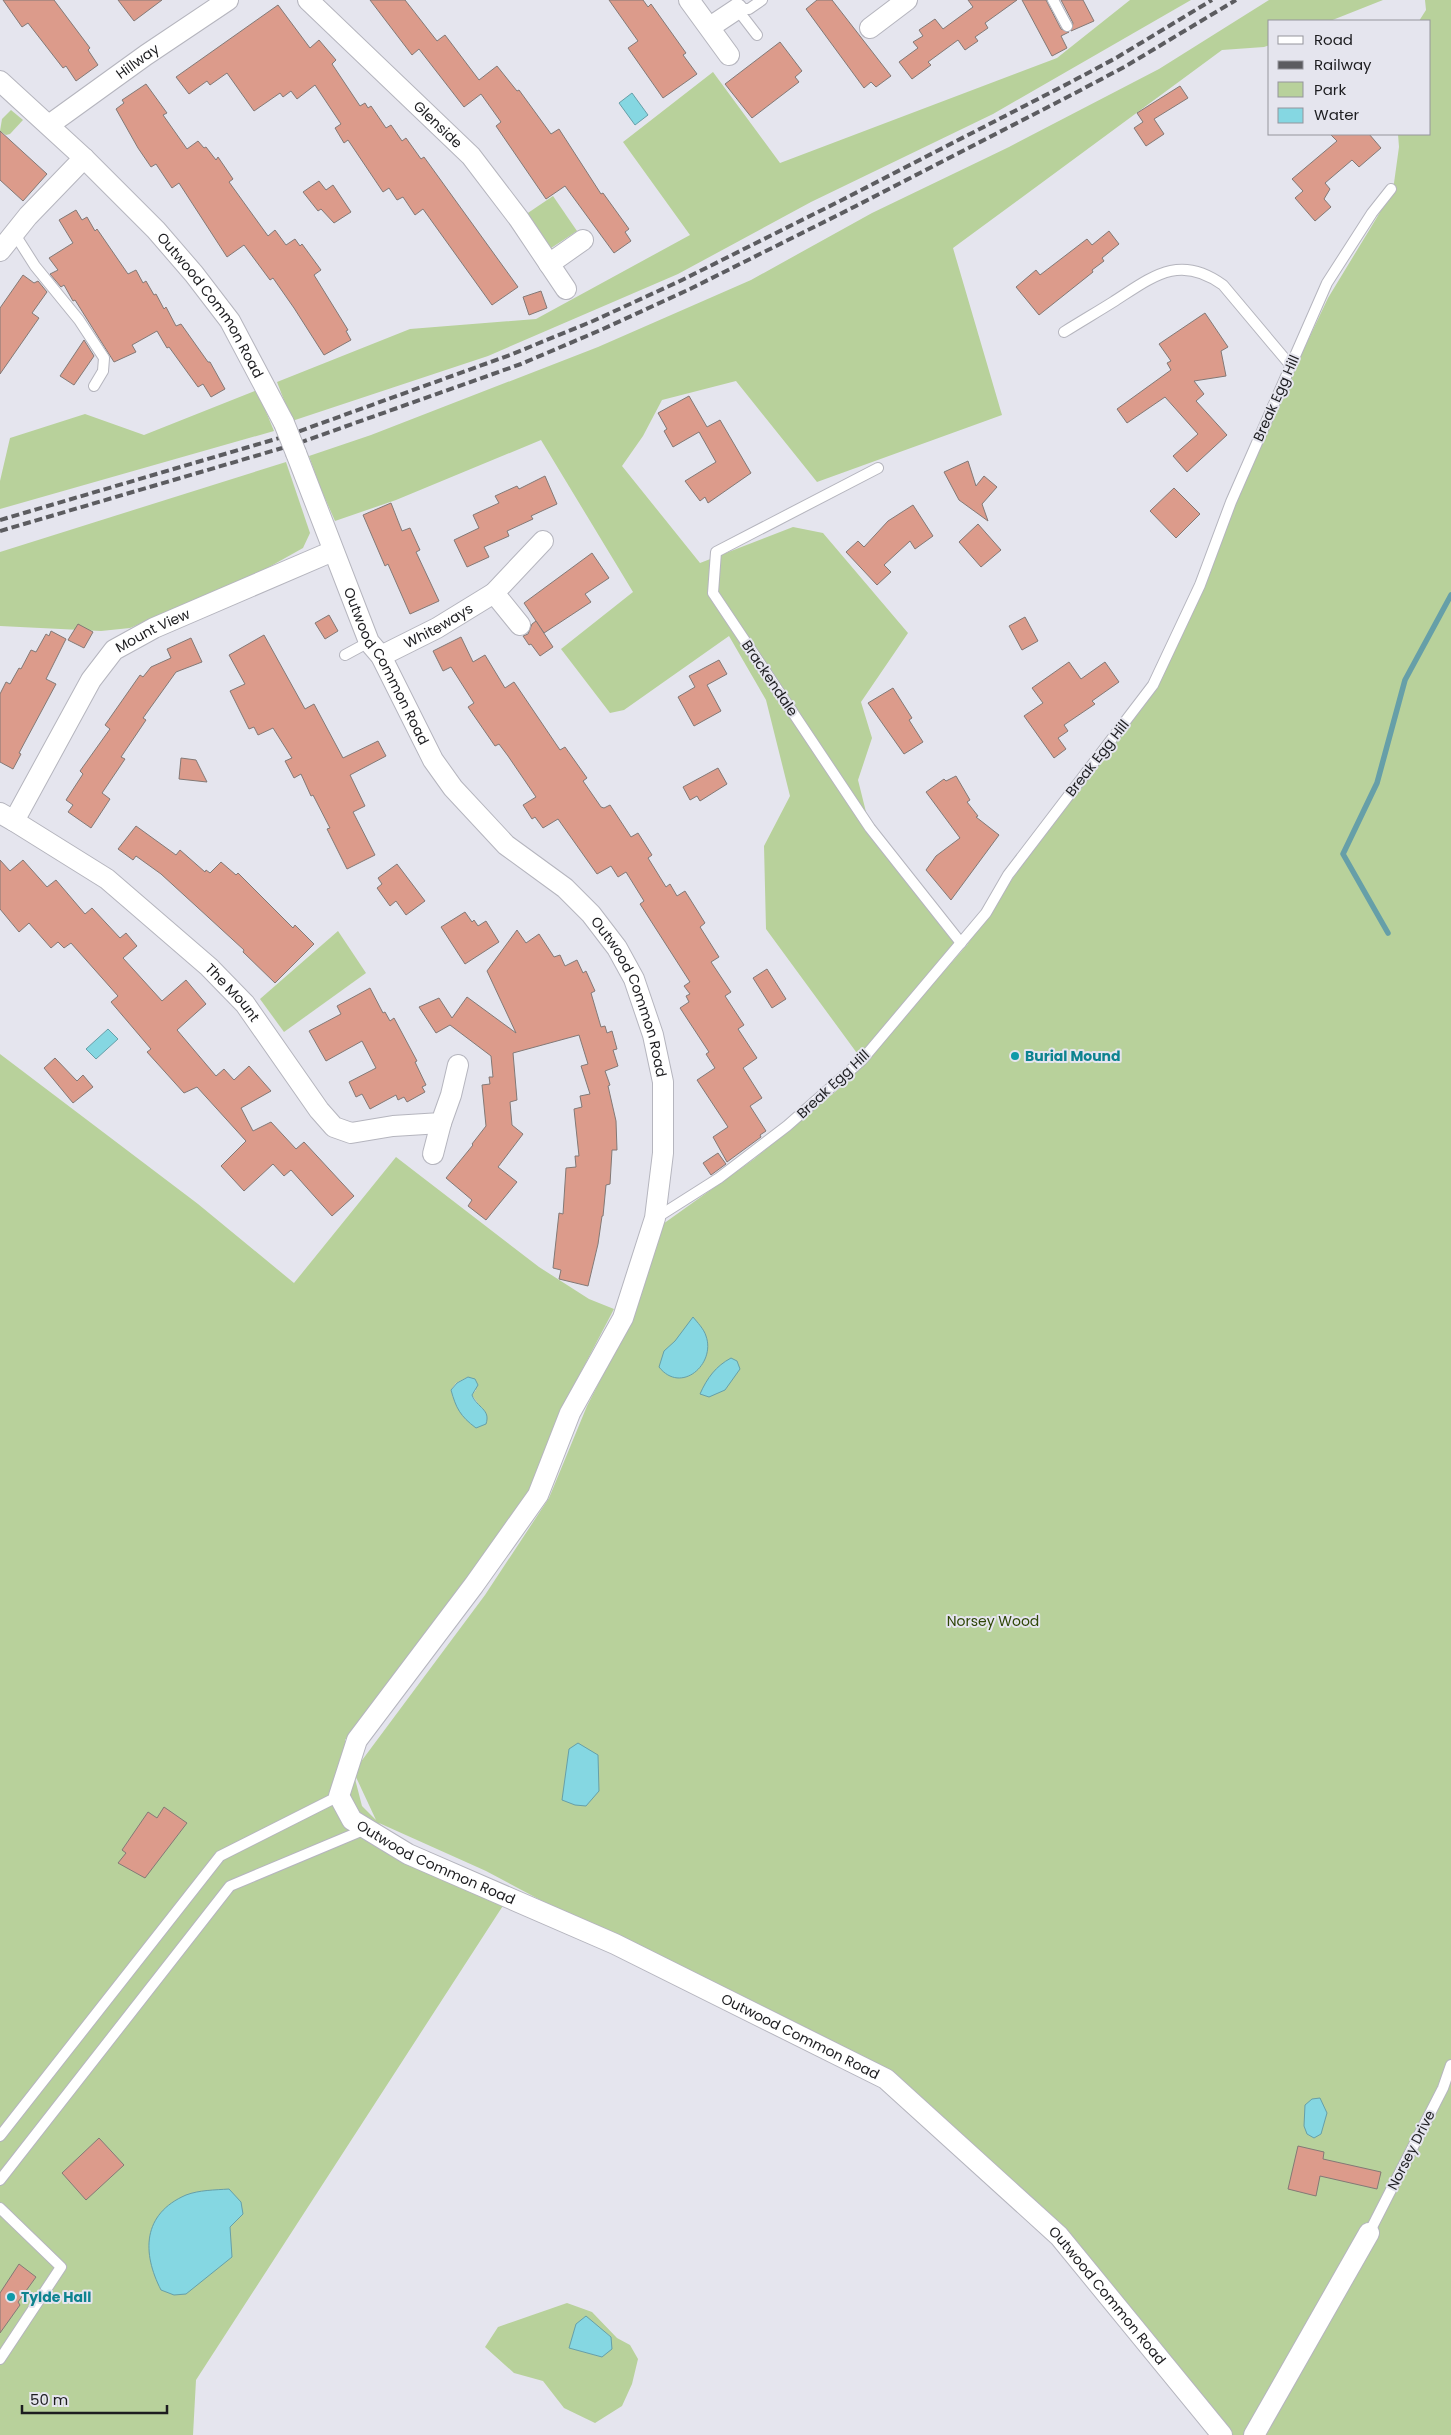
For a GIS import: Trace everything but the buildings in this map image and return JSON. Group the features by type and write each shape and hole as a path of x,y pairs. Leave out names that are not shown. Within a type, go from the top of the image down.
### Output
{"street":[{"name":"Hillway","path":"49,124 228,0"},
{"name":"Glenside","path":"308,0 471,156 519,219 566,289"},
{"path":"689,0 730,55"},
{"path":"870,28 907,0"},
{"path":"710,27 737,8"},
{"name":"Outwood Common Road","path":"0,81 49,124 156,230 213,297 246,347 284,422 333,551 375,649 434,760 453,788 506,845 565,888 591,914 617,948 634,979 653,1035 662,1082 663,1153 655,1218 623,1318 570,1413 538,1495 474,1585 357,1740 339,1796 352,1820 408,1854 615,1944 886,2079 1059,2236 1222,2435"},
{"path":"0,251 14,233 84,158"},
{"path":"549,264 583,240"},
{"name":"Whiteways","path":"375,649 437,628 494,593 544,541"},
{"name":"Mount View","path":"7,817 91,680 114,650 154,628 333,551"},
{"path":"494,593 520,625"},
{"name":"The Mount","path":"7,817 107,879 209,967 244,1004 319,1110 334,1128 351,1133 393,1126 441,1123"},
{"path":"433,1154 441,1123 452,1095 458,1065"},
{"path":"1254,2435 1369,2233"}],"lane":[{"path":"737,8 749,9 762,0"},
{"path":"1053,0 1067,26"},
{"path":"737,8 757,35"},
{"name":"Break Egg Hill","path":"655,1218 719,1178 829,1090 862,1060 986,913 1008,875 1154,685 1200,585 1231,502 1327,283 1372,213 1391,189"},
{"path":"14,233 35,266 80,320 104,358 103,371 94,386"},
{"path":"1064,332 1144,280 1170,270 1195,270 1211,276 1223,285 1291,366"},
{"name":"Brackendale","path":"878,468 716,552 713,593 870,828 961,943"},
{"path":"345,655 375,649"},
{"path":"0,2136 220,1856 339,1796"},
{"path":"0,2180 230,1886 366,1829"},
{"name":"Norsey Drive","path":"1369,2233 1443,2088 1451,2065"},
{"path":"0,2208 62,2267 0,2359"}],"green space":[{"path":"1130,0 1191,0 993,114 811,202 678,274 488,356 292,421 277,382 410,329 536,319 690,235 623,142 713,72 780,163 1057,58"},
{"path":"1269,0 1383,0 1333,20 1268,20 1268,46 1222,50 953,248 1002,415 817,482 736,381 662,400 643,436 622,466 700,563 793,527 823,533 908,633 861,702 872,738 858,780 870,828 961,943 862,1060 766,929 764,846 790,796 766,700 729,636 624,710 610,713 561,649 633,592 541,440 396,500 335,521 309,456 371,435 598,347 751,280 872,213 1009,147 1159,69"},
{"name":"Norsey Wood","path":"1425,0 1451,0 1451,2435 1223,2435 1112,2301 886,2079 722,1997 486,1871 379,1823 408,1854 508,1898 196,2380 193,2435 0,2435 0,1054 198,1204 294,1283 396,1157 539,1267 589,1299 614,1309 560,1412 532,1492 345,1740 354,1771 485,1595 549,1498 587,1406 632,1318 663,1224 754,1159 847,1082 967,945 1045,831 1154,687 1276,408 1328,298 1379,214 1394,183 1399,147 1398,135 1431,135 1431,20 1420,20 1426,10","holes":["468,1377 476,1390 472,1395 479,1405 453,1397 451,1390 456,1383","355,1775 376,1820 362,1806"]},
{"path":"11,110 23,120 10,134 6,135 0,131 2,119"},
{"path":"553,196 577,231 542,254 519,219"},
{"path":"257,390 274,431 0,509 0,481 10,438 85,414 144,435"},
{"path":"286,462 310,533 303,548 253,576 130,628 101,631 0,626 0,552"},
{"path":"338,931 366,973 284,1032 260,999"},
{"path":"567,2303 592,2312 617,2338 630,2345 638,2359 632,2384 622,2406 595,2423 564,2408 543,2381 514,2373 485,2347 498,2327","holes":["576,2324 605,2332 611,2337 602,2357 570,2348"]}],"water":[{"path":"632,93 648,115 635,125 619,103"},
{"path":"108,1029 118,1039 96,1059 86,1049"},
{"path":"693,1317 706,1336 708,1347 706,1357 694,1372 686,1377 677,1378 668,1375 659,1367 664,1351 675,1341"},
{"path":"731,1358 737,1361 740,1369 725,1390 709,1397 700,1394 712,1373"},
{"path":"468,1377 475,1379 478,1385 472,1395 487,1415 486,1424 476,1428 459,1411 451,1390 457,1383"},
{"path":"578,1743 598,1755 599,1791 586,1806 575,1805 562,1800 569,1749"},
{"path":"1320,2098 1327,2113 1321,2134 1314,2138 1307,2134 1304,2126 1305,2105 1312,2099"},
{"path":"229,2189 241,2202 243,2214 230,2227 232,2257 186,2294 174,2295 161,2290 155,2276 149,2249 150,2236 154,2224 161,2213 172,2203 191,2193"},
{"path":"586,2316 611,2337 612,2349 602,2357 569,2348 576,2324"}],"waterway":[{"path":"1388,933 1343,854 1377,783 1405,680 1451,595"}],"railway":[{"path":"0,520 286,436 510,355 593,321 680,281 1069,83 1116,58 1212,0"},
{"path":"0,531 296,444 521,364 603,329 690,289 1079,91 1126,66 1236,0"}],"place":[{"name":"Burial Mound","path":"1015,1056"},
{"name":"Tylde Hall","path":"11,2297"}]}
